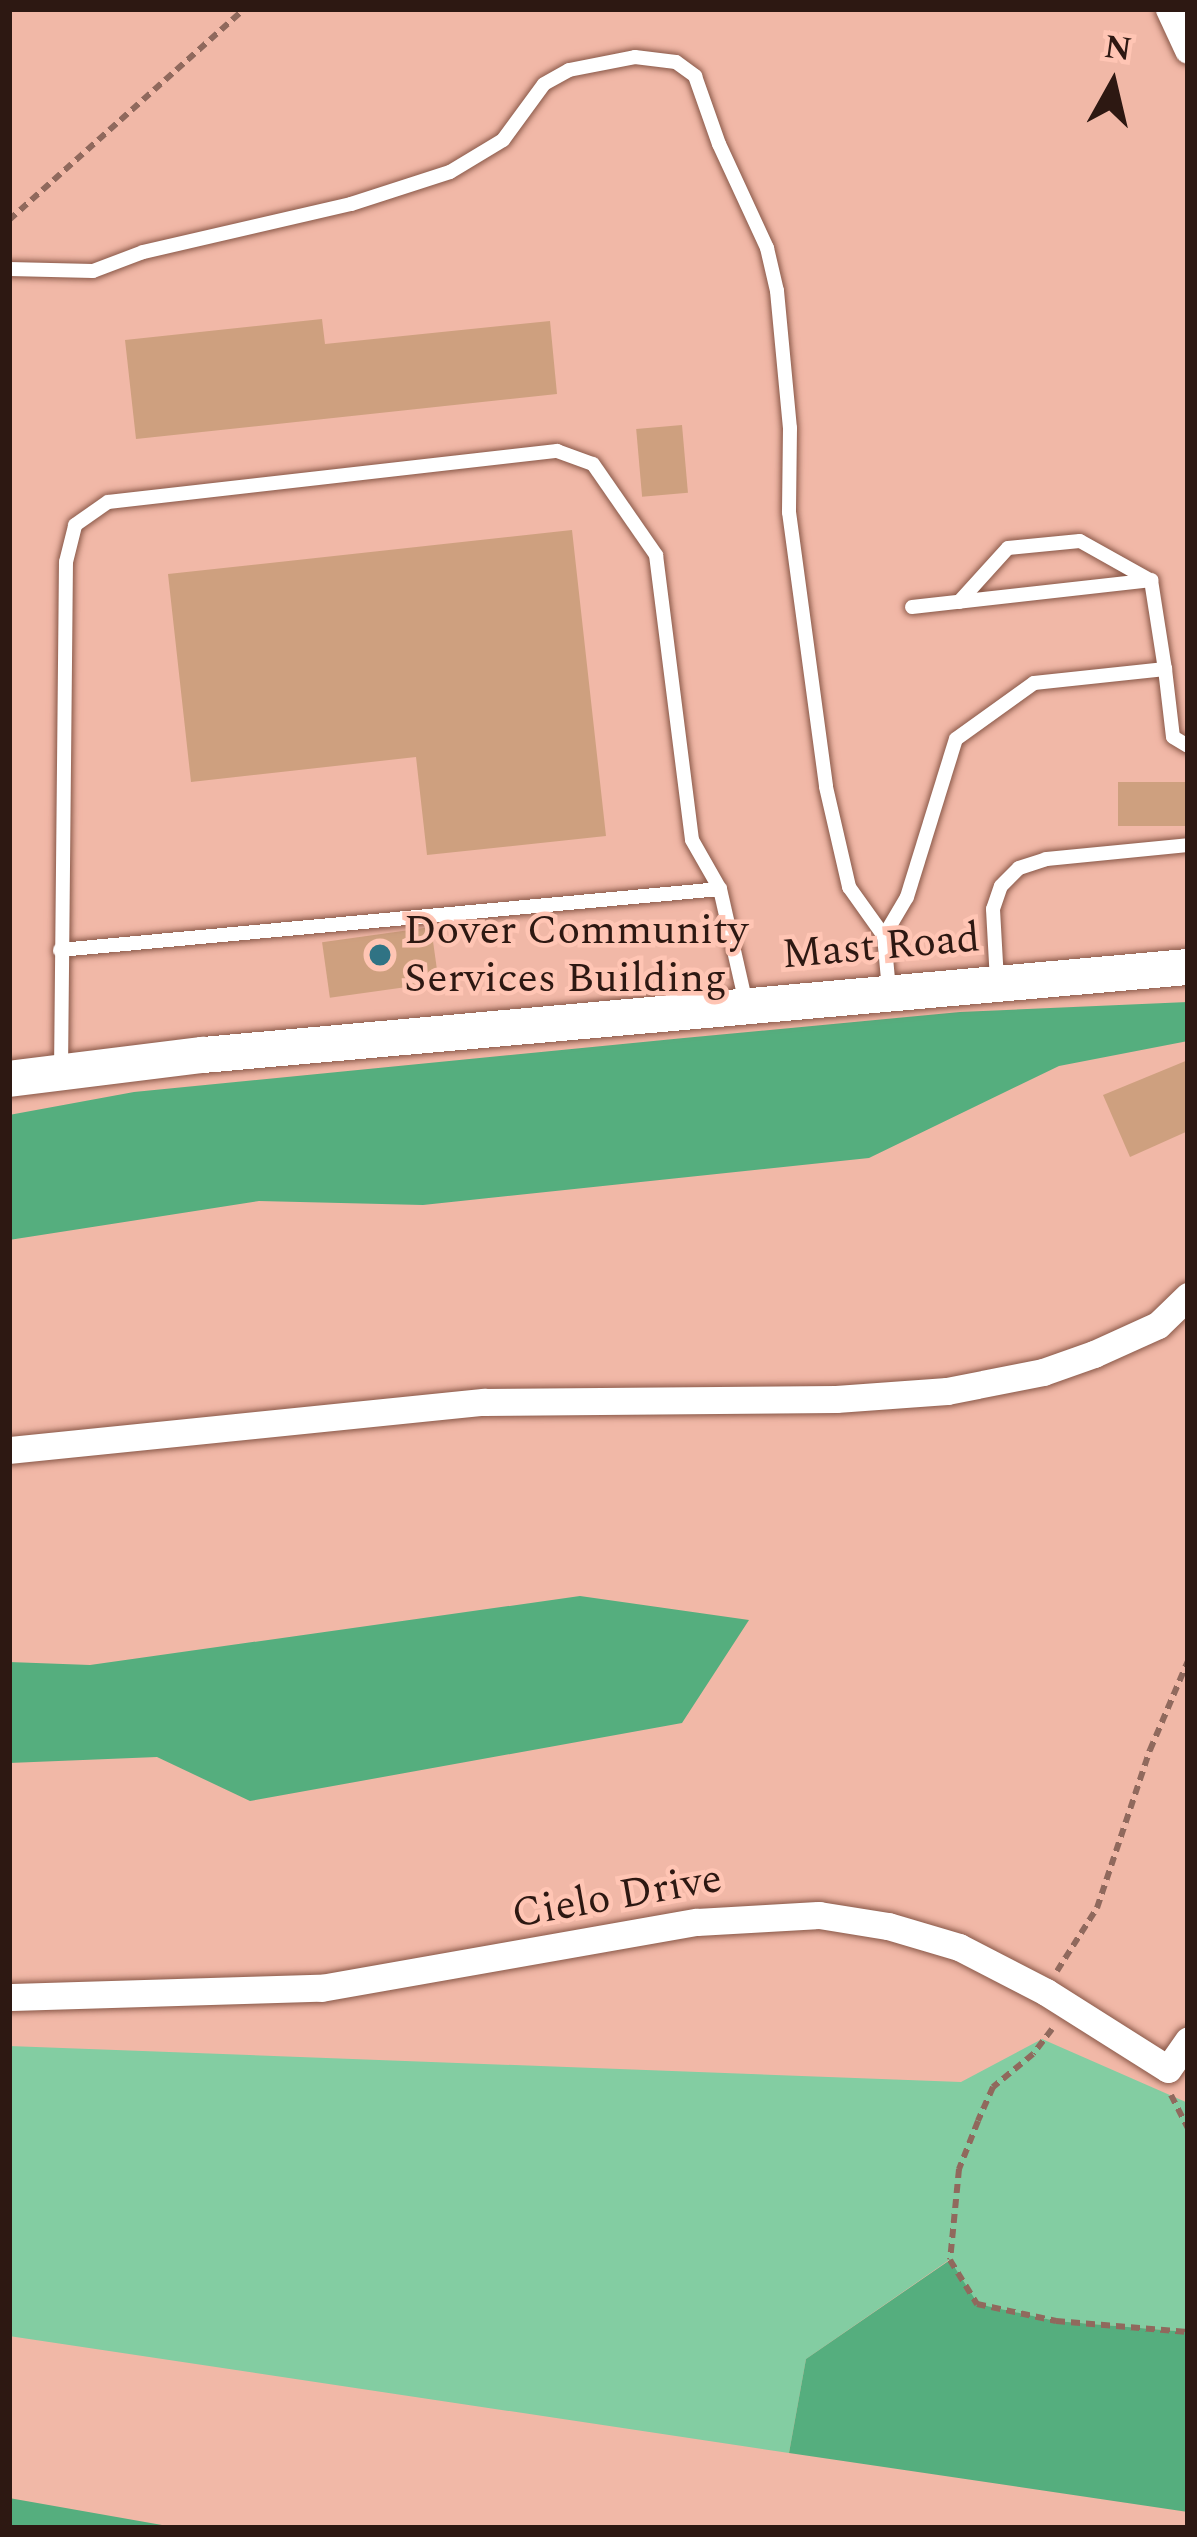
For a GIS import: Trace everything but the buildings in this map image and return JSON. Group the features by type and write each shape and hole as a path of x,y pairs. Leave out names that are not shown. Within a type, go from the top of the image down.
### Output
{"street":[{"path":"1169,9 1188,50"},
{"name":"Mast Road","path":"9,1079 889,990 1188,967"},
{"path":"9,1450 484,1402 836,1400 947,1391 1042,1372 1158,1325 1188,1296"},
{"path":"1158,1325 1188,1326"},
{"name":"Cielo Drive","path":"9,1997 320,1988 697,1922 819,1915 888,1926 959,1947 1046,1992 1168,2069 1188,2039"}],"lane":[{"path":"9,269 93,272 143,252 351,204 450,172 502,140 544,84 569,70 635,57 676,62 695,76 719,145 766,248 777,291 790,428 789,512 826,787 849,887 884,936 889,990"},
{"path":"61,1072 66,562 75,525 108,502 557,451 593,464 656,555 692,840 720,889 746,1005"},
{"path":"959,602 1008,548 1080,541 1151,580"},
{"path":"912,607 1151,580"},
{"path":"1151,580 1173,737 1188,746"},
{"path":"884,936 907,897 956,739 1034,682 1165,669"},
{"path":"997,981 993,909 1000,886 1019,868 1046,860 1188,845"},
{"path":"60,950 720,889"}],"path":[{"path":"9,220 244,9"},
{"path":"1056,1973 1097,1908 1150,1750 1188,1661"},
{"path":"1058,2021 1033,2054 993,2087 985,2104 958,2169 950,2260 977,2304 1056,2321 1188,2332"},
{"path":"1168,2090 1188,2129"}],"green space":[{"path":"1188,1002 1188,1041 1059,1066 869,1158 423,1205 259,1201 9,1240 9,1115 134,1092 684,1038 960,1012"},
{"path":"580,1596 749,1620 682,1723 250,1801 157,1757 9,1763 9,1662 90,1665"},
{"path":"1042,2039 1188,2103 1188,2332 1056,2321 977,2304 949,2260 806,2359 789,2453 9,2336 9,2046 961,2082"},
{"path":"950,2260 978,2304 1056,2321 1188,2332 1188,2512 789,2453 806,2359"},
{"path":"9,2498 179,2528 9,2528"}],"place":[{"name":"Dover Community Services Building","path":"380,955"}]}
